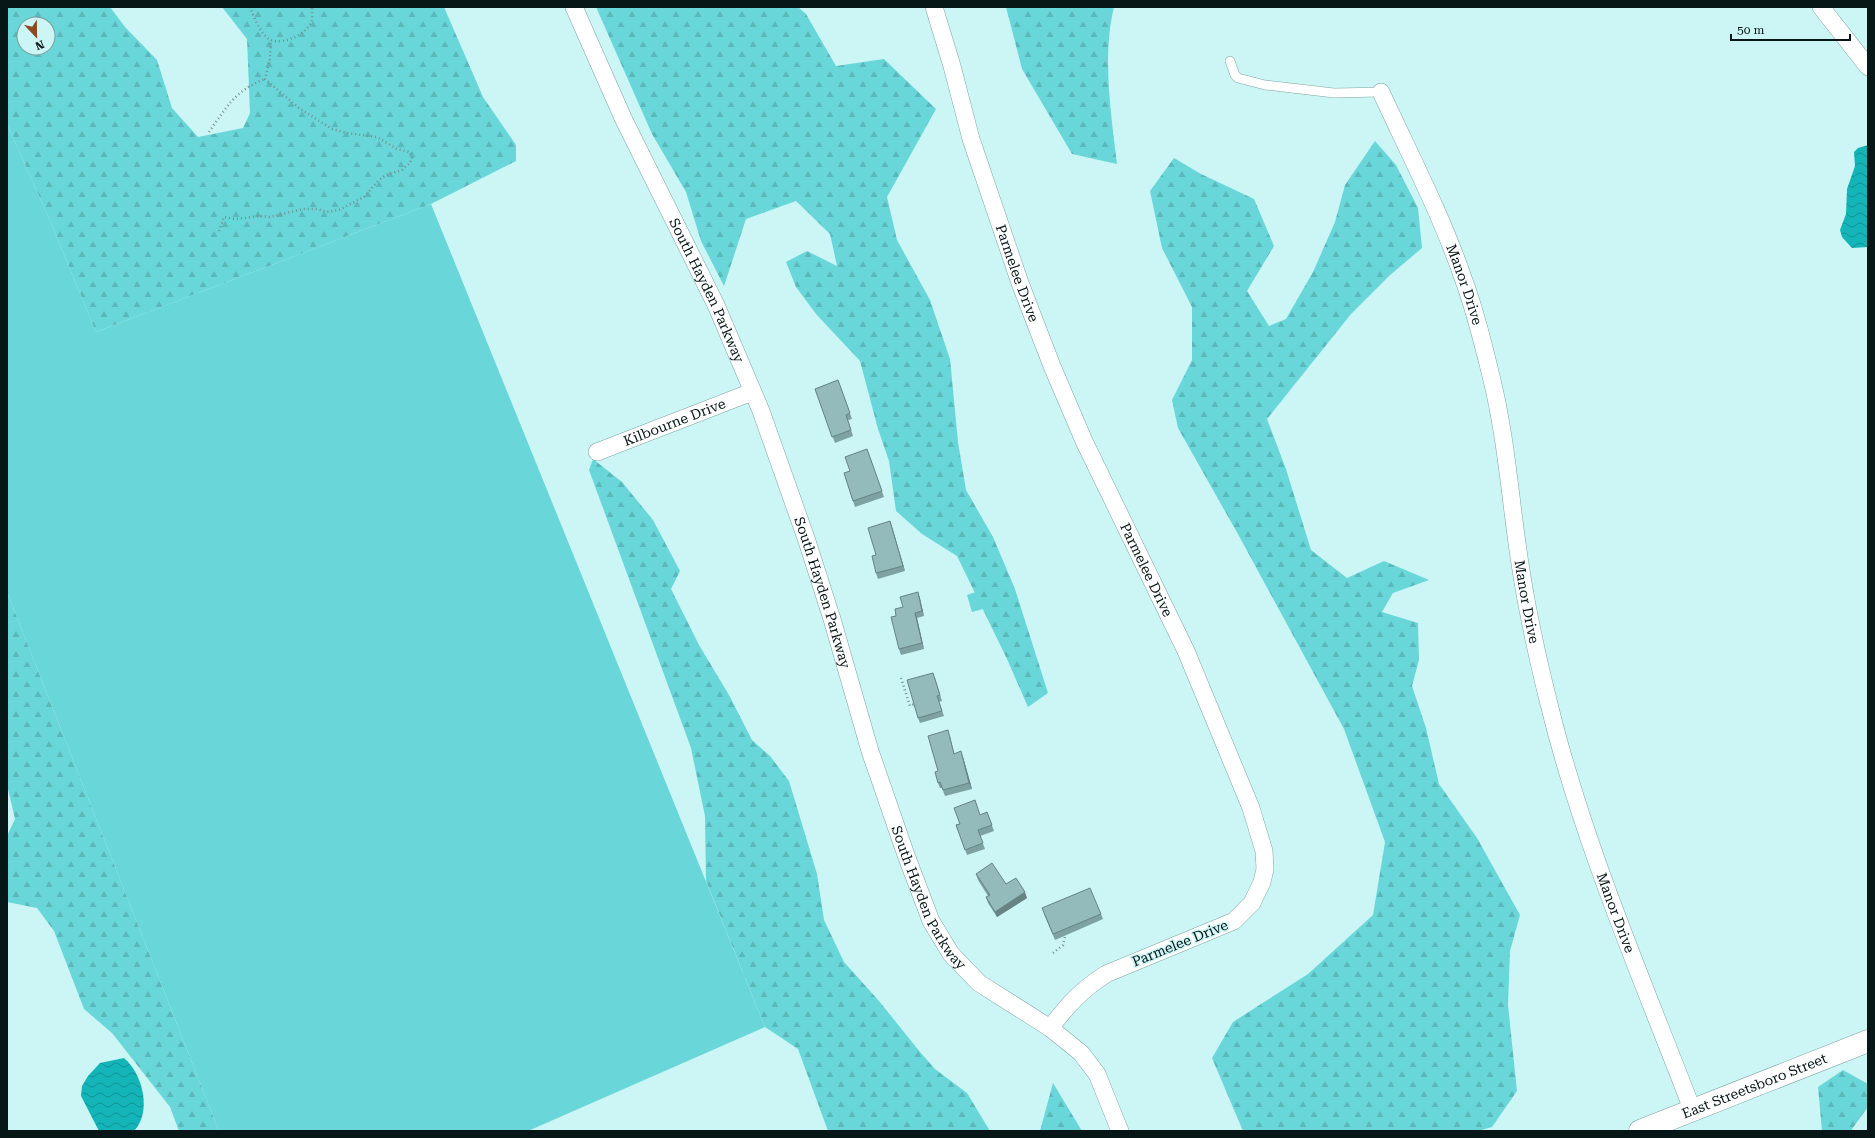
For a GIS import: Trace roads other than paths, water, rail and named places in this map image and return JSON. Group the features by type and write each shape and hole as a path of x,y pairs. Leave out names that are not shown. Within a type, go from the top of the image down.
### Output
{"main road":[{"name":"East Streetsboro Street","path":"1640,1131 1692,1109 1868,1041"}],"street":[{"name":"South Hayden Parkway","path":"574,7 623,118 716,305 752,392 793,498 832,618 870,751 906,855 931,921 950,954 979,983 1050,1028 1081,1053 1097,1074 1120,1131"},
{"name":"Parmelee Drive","path":"934,7 952,66 971,139 1020,283 1049,359 1084,441 1186,651 1251,808 1264,850 1265,869 1262,882 1252,903 1234,921 1106,974 1076,996 1050,1028"},
{"path":"1821,7 1868,67"},
{"name":"Manor Drive","path":"1381,92 1435,208 1463,277 1478,323 1492,380 1505,444 1520,561 1532,629 1550,706 1577,801 1601,871 1692,1109"},
{"name":"Kilbourne Drive","path":"597,452 752,392"}],"lane":[{"path":"1230,61 1235,75 1238,78 1265,85 1334,93 1381,92"}],"water":[{"path":"1868,145 1868,247 1852,248 1842,237 1840,230 1846,214 1847,189 1855,166 1854,152 1858,148"},
{"path":"124,1058 136,1073 143,1093 143,1114 140,1123 134,1131 99,1131 81,1096 82,1086 88,1076 100,1063"}]}
